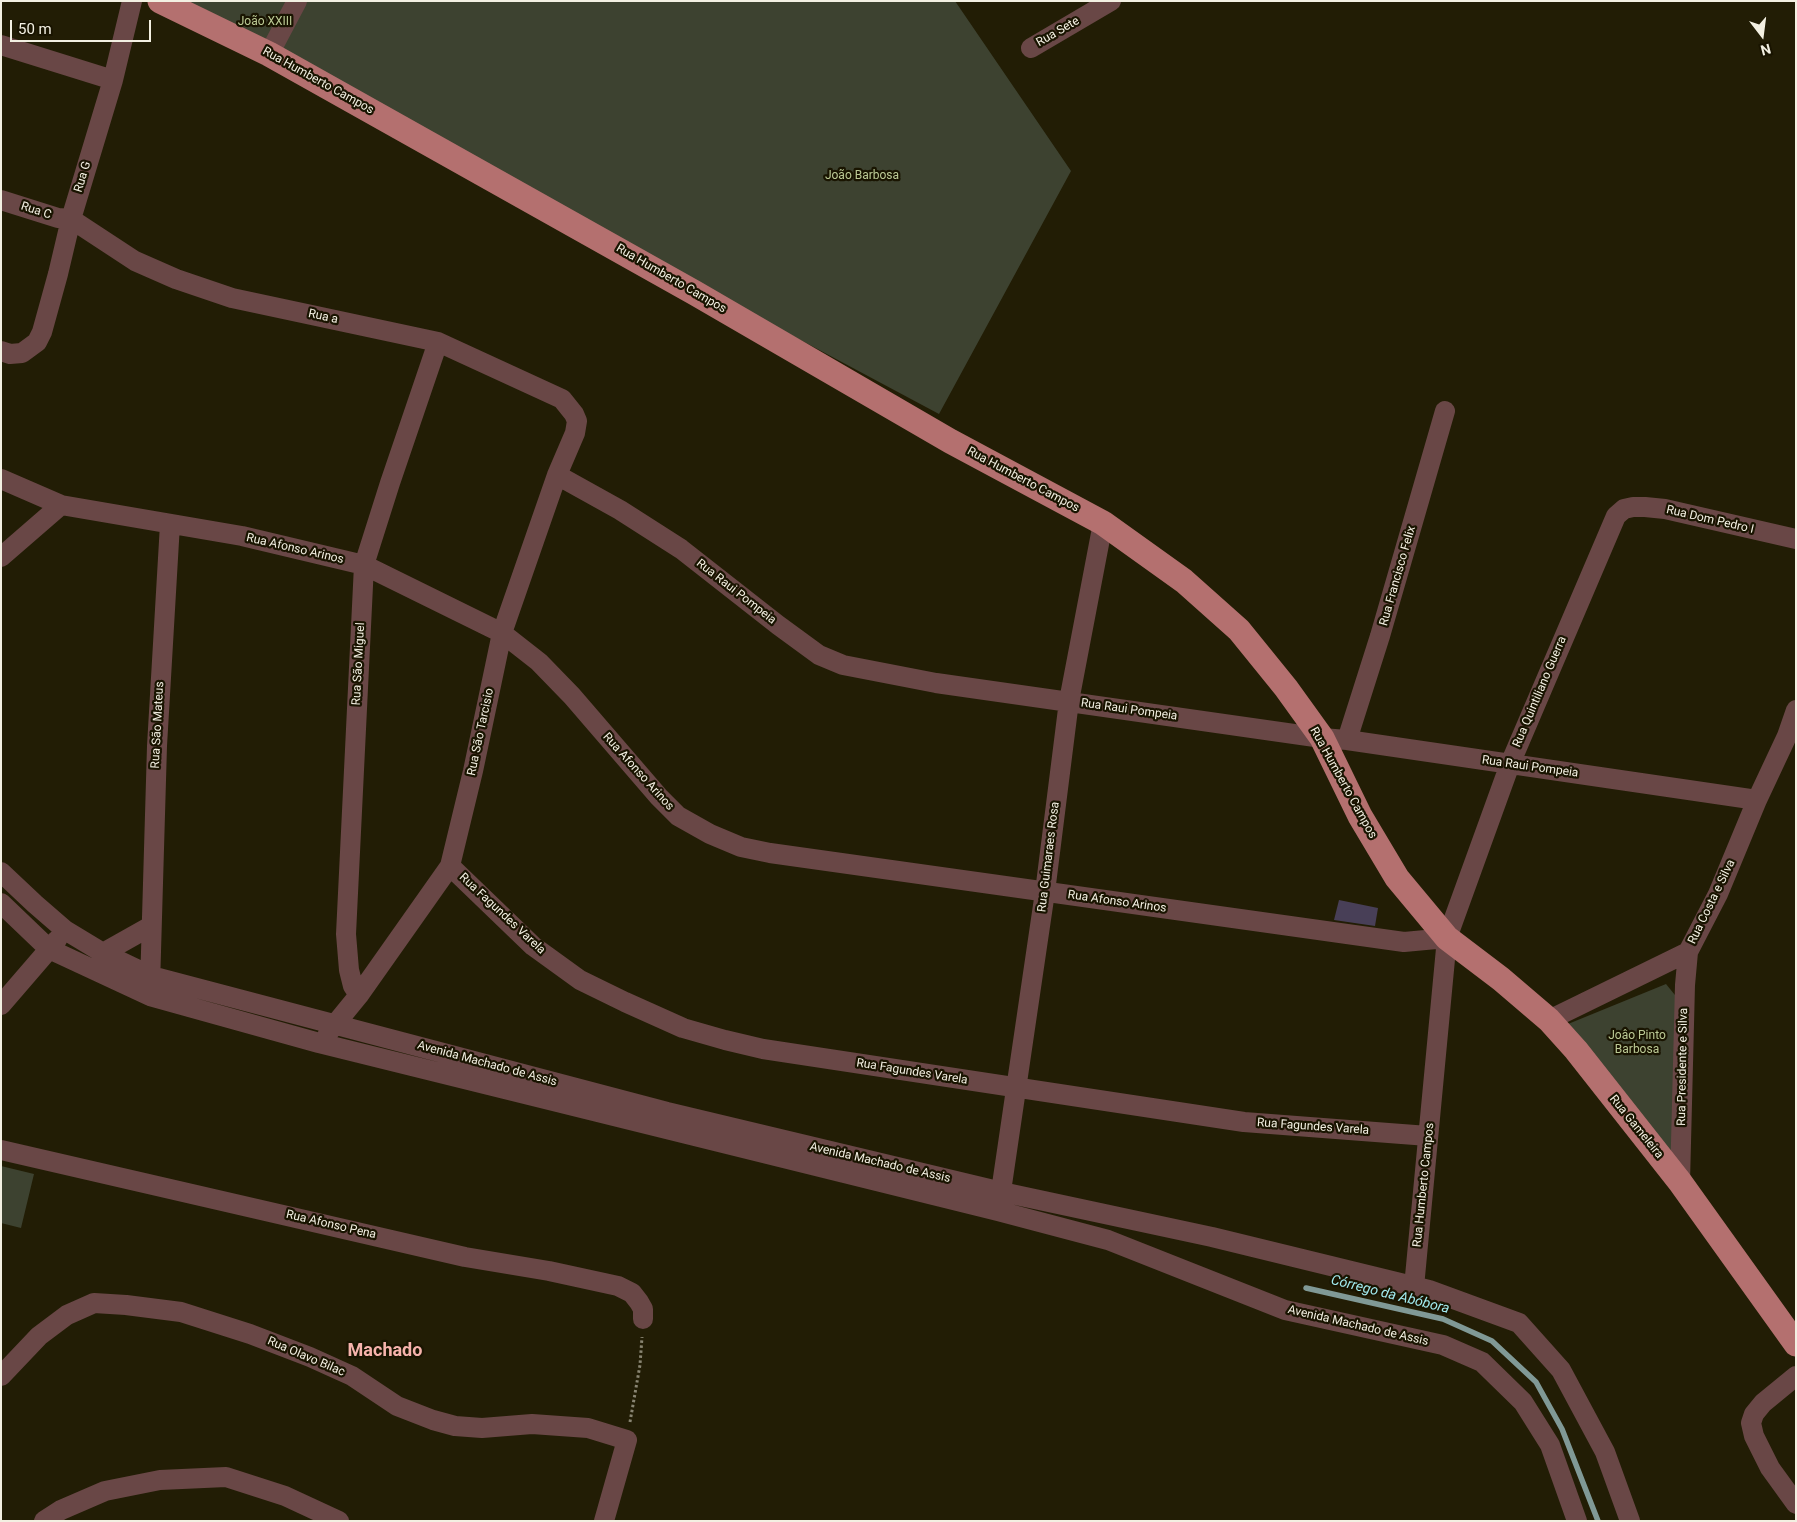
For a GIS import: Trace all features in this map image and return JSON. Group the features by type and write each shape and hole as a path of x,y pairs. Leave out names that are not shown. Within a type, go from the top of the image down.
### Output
{"main road":[{"name":"Rua Humberto Campos","path":"160,1 269,54 695,293 950,441 1103,523 1184,581 1239,630 1286,688 1322,738 1360,816 1397,878 1447,938"},
{"name":"Rua Gameleira","path":"1447,938 1549,1020 1576,1050 1680,1182 1796,1344"}],"street":[{"name":"Rua G","path":"1,351 10,354 22,353 28,350 37,342 45,325 71,219 113,80 132,1"},
{"path":"269,54 297,1"},
{"name":"Rua Sete","path":"1031,48 1111,1"},
{"path":"1,45 113,80"},
{"name":"Rua C","path":"1,200 58,218 71,219"},
{"name":"Rua a","path":"71,219 135,261 176,279 232,298 438,342 562,399 574,414"},
{"name":"Rua São Miguel","path":"359,996 353,986 349,970 346,934 364,566 438,342"},
{"name":"Rua Francisco Felix","path":"1347,740 1380,636 1445,411"},
{"name":"Rua São Tarcisio","path":"319,1043 359,996 450,866 473,771 502,633 557,475 575,433 576,421 574,414"},
{"name":"Rua Raui Pompeia","path":"557,475 620,510 680,549 820,655 843,665 888,674 1069,701 1757,800"},
{"name":"Rua Afonso Arinos","path":"1,479 61,505 242,536 364,566 502,633 546,669 572,696 659,797 678,816 710,834 741,847 770,853 1404,942 1447,938"},
{"path":"1,557 61,505"},
{"name":"Rua Dom Pedro I","path":"1624,509 1645,506 1665,509 1796,539"},
{"name":"Rua Quintiliano Guerra","path":"1447,938 1510,764 1604,542 1616,516 1624,509"},
{"name":"Rua Guimaraes Rosa","path":"1000,1201 1045,892 1069,701 1103,523"},
{"name":"Rua São Mateus","path":"150,996 157,746 170,524"},
{"name":"Rua Costa e Silva","path":"1549,1020 1688,952 1718,894 1757,800 1787,736 1796,710"},
{"name":"Rua Fagundes Varela","path":"450,866 533,946 580,980 683,1028 763,1049 1244,1122 1428,1136"},
{"name":"Avenida Machado de Assis","path":"1,872 65,930 103,953 150,976 1000,1201 1108,1240 1286,1310 1443,1345 1482,1362 1522,1402 1550,1445 1577,1521"},
{"name":"Avenida Machado de Assis","path":"1,903 49,949 150,996 319,1043 1000,1201 1212,1236 1429,1290 1519,1324 1561,1370 1605,1452 1630,1521"},
{"path":"103,953 151,926"},
{"path":"1,1005 65,930"},
{"name":"Rua Humberto Campos","path":"1414,1287 1447,938"},
{"name":"Rua Presidente e Silva","path":"1680,1182 1685,986 1688,952"},
{"name":"Rua Afonso Pena","path":"1,1150 465,1257 549,1271 618,1286 632,1293 639,1302 643,1309 643,1319"},
{"name":"Rua Olavo Bilac","path":"1,1376 39,1336 67,1315 94,1303 126,1305 181,1312 250,1334 310,1357 352,1376 397,1406 455,1426 482,1428 532,1424 588,1428 627,1440"},
{"path":"1796,1376 1763,1403 1754,1414 1751,1423 1754,1436 1770,1468 1796,1504"},
{"path":"604,1521 627,1440"},
{"path":"44,1521 61,1510 105,1491 160,1480 226,1477 285,1496 339,1521"}],"path":[{"path":"627,1440 640,1365 643,1319"}],"green space":[{"name":"João Barbosa","path":"172,1 955,1 1071,171 939,414 271,57"},
{"name":"Joâo Pinto Barbosa","path":"1666,984 1679,1000 1673,1165 1568,1024"},
{"path":"1,1166 34,1174 21,1228 1,1223"}],"building":[{"path":"1339,900 1378,908 1375,926 1334,920"}],"waterway":[{"name":"Córrego da Abóbora","path":"1306,1288 1443,1319 1492,1341 1536,1382 1562,1429 1598,1521"}],"district":[{"name":"Machado","path":"385,1351"}],"park label":[{"name":"João XXIII","path":"265,22"}]}
